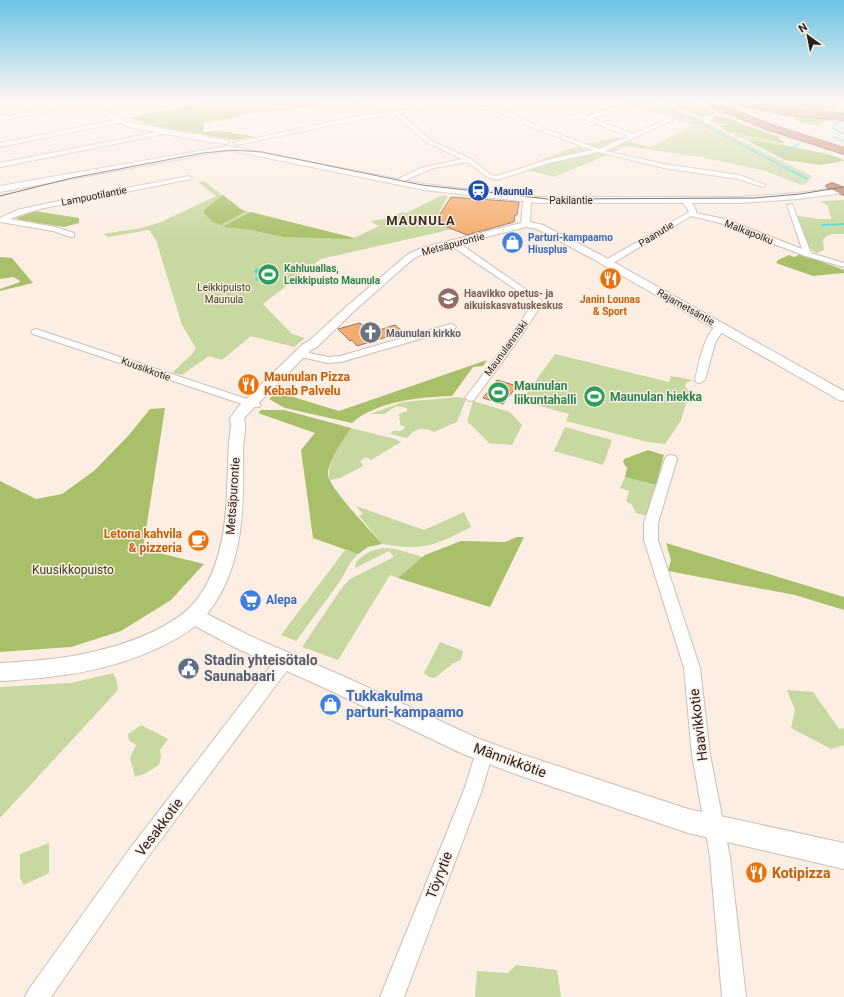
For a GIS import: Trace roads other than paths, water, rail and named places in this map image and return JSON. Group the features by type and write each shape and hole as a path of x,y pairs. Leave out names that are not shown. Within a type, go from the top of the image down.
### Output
{"highway":[{"path":"833,148 844,151"}],"main road":[{"path":"0,190 24,184 219,148"},
{"name":"Pakilantie","path":"244,148 399,180 561,201 767,199 841,188"},
{"name":"Pakilantie","path":"529,197 730,196 841,188"}],"street":[{"path":"0,164 86,148"},
{"path":"442,148 469,160 492,177 500,178 554,159 597,151 605,148"},
{"path":"588,148 650,163 739,177 763,185"},
{"path":"399,180 414,172 434,165 469,160"},
{"name":"Lampuotilantie","path":"1,220 39,207 189,178"},
{"path":"525,224 529,197"},
{"path":"685,200 693,212 690,214"},
{"path":"790,205 808,254"},
{"name":"Malkapolku","path":"690,214 722,221 831,262"},
{"name":"Paanutie","path":"607,263 690,214"},
{"path":"1,220 55,229 71,235"},
{"name":"Metsäpurontie","path":"0,672 52,670 86,665 118,656 147,644 184,625 206,602 226,558 234,514 239,425 244,420 252,404 350,309 411,256 427,249 519,227 525,224"},
{"name":"Rajametsäntie","path":"525,224 540,227 607,263 844,397"},
{"name":"Maunulanmäki","path":"453,243 537,300 537,304 516,337 470,398"},
{"path":"831,262 844,265"},
{"path":"831,262 844,268"},
{"path":"306,351 328,360 341,359 451,327"},
{"path":"700,380 712,338 716,330 720,327"},
{"name":"Kuusikkotie","path":"36,332 252,404"},
{"name":"Haavikkotie","path":"671,459 651,522 651,540 692,668 701,755 721,865 734,997"},
{"name":"Männikkötie","path":"193,616 243,642 484,752 672,816 844,856"},
{"name":"Vesakkotie","path":"37,997 138,854 285,660"},
{"name":"Töyrytie","path":"392,997 473,790 484,752"}],"water":[{"name":"Kahluuallas, Leikkipuisto Maunula","path":"258,268 274,269 280,275 275,278 256,281 255,278 261,276 253,271"}],"waterway":[{"path":"747,148 793,172"},
{"path":"777,156 793,148"},
{"path":"792,171 807,179"},
{"path":"822,225 844,224"}],"tram line":[{"path":"0,196 72,178 203,153 233,150 262,152 422,185 548,199 754,198 800,194 844,187"}],"place":[{"name":"Maunula","path":"478,191"},
{"name":"Parturi-kampaamo Hiusplus","path":"513,243"},
{"name":"Kahluuallas, Leikkipuisto Maunula","path":"268,274"},
{"name":"Janin Lounas & Sport","path":"610,279"},
{"name":"Haavikko opetus- ja aikuiskasvatuskeskus","path":"448,299"},
{"name":"Maunulan kirkko","path":"370,333"},
{"name":"Maunulan Pizza Kebab Palvelu","path":"248,384"},
{"name":"Maunulan liikuntahalli","path":"499,393"},
{"name":"Maunulan hiekka","path":"594,397"},
{"name":"Letona kahvila & pizzeria","path":"198,541"},
{"name":"Alepa","path":"251,600"},
{"name":"Stadin yhteisötalo Saunabaari","path":"189,668"},
{"name":"Tukkakulma parturi-kampaamo","path":"330,704"},
{"name":"Kotipizza","path":"756,873"}],"district":[{"name":"MAUNULA","path":"421,220"}],"park label":[{"name":"Leikkipuisto Maunula","path":"224,292"},
{"name":"Kuusikkopuisto","path":"73,570"}]}
